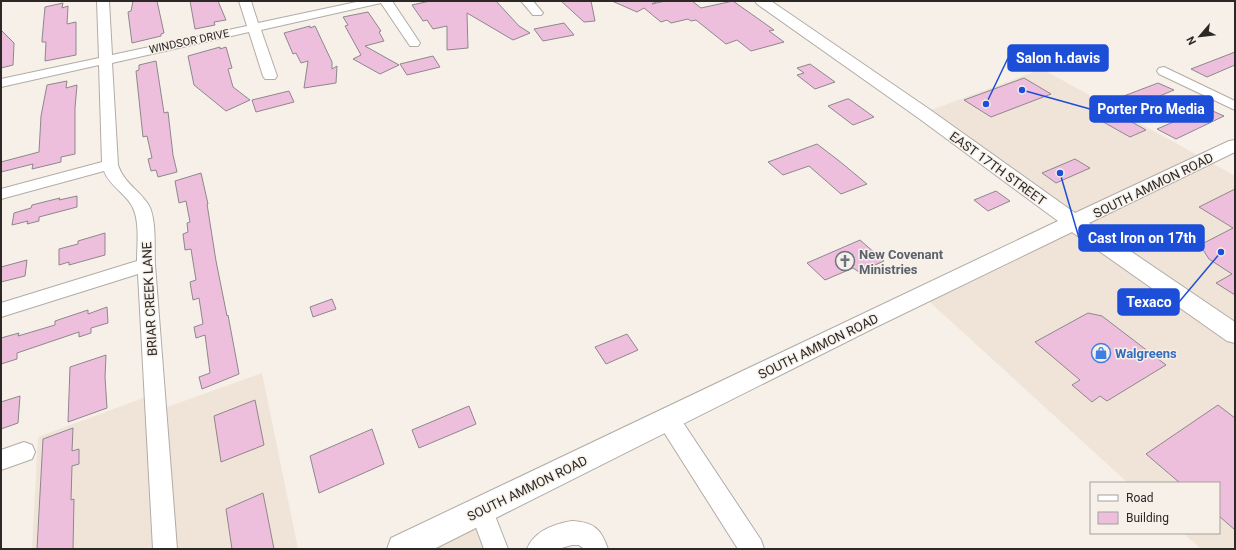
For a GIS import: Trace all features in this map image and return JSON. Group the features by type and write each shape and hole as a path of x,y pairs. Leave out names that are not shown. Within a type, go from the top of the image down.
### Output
{"main road":[{"name":"EAST 17TH STREET","path":"762,1 861,69 1074,223 1235,334"},
{"name":"SOUTH AMMON ROAD","path":"402,549 1235,145"}],"street":[{"name":"BRIAR CREEK LANE","path":"103,1 110,165 114,177 141,206 145,222 146,266 165,549"},
{"path":"245,1 270,76"},
{"name":"WINDSOR DRIVE","path":"1,82 377,1"},
{"path":"386,1 414,42"},
{"path":"527,1 538,13"},
{"path":"1164,71 1235,106"},
{"path":"1,194 110,165"},
{"path":"1,310 146,266"},
{"path":"668,419 752,549"},
{"path":"1,460 24,452"},
{"path":"482,511 496,549"},
{"path":"539,549 544,544 561,535 577,532 592,540 596,549"}],"shaded area":[{"path":"1042,69 1235,176 1235,549 1201,549 1184,534 1220,534 1220,482 1127,482 922,295 1074,223 923,113"},
{"path":"262,373 298,549 32,549 38,437 154,394 156,411"},
{"path":"482,511 496,549 403,549"}],"building":[{"path":"133,1 157,1 164,33 161,34 161,36 132,43 128,12 131,11"},
{"path":"190,1 218,1 226,20 214,22 215,25 195,29"},
{"path":"430,1 496,1 519,26 530,33 513,40 467,13 468,48 447,50 447,26 433,29 427,20 423,21 412,5"},
{"path":"561,1 591,1 595,21 584,22"},
{"path":"612,1 658,1 652,4 665,1 692,1 701,8 733,1 774,30 769,31 784,42 751,51 737,40 726,44 696,20 691,21 688,19 671,23 667,20 661,22 644,8 637,12"},
{"path":"63,3 62,8 68,6 67,24 76,22 76,55 45,61 46,42 42,42 42,40 45,7"},
{"path":"368,12 381,31 379,32 384,41 365,46 399,65 380,74 353,59 361,55 345,26 348,25 343,17"},
{"path":"564,23 574,35 543,41 534,29"},
{"path":"310,26 310,28 315,26 332,62 332,69 337,66 336,83 304,88 308,61 301,63 296,53 293,54 284,33"},
{"path":"1,30 14,43 13,65 1,68"},
{"path":"220,47 220,49 226,47 232,68 228,69 233,87 250,100 226,111 194,85 188,56"},
{"path":"1235,52 1235,65 1207,77 1191,69"},
{"path":"433,56 440,67 407,75 400,64"},
{"path":"156,61 164,113 168,112 173,155 177,172 158,177 156,170 151,171 148,159 152,158 147,136 143,137 136,71 139,70 139,65"},
{"path":"810,64 835,82 815,89 797,75 804,73 797,68"},
{"path":"1024,78 1051,94 991,117 964,100"},
{"path":"67,81 66,88 77,85 75,108 75,154 61,157 61,162 32,169 33,164 1,172 1,162 39,152 41,116 47,85"},
{"path":"1158,83 1174,90 1124,111 1108,102"},
{"path":"289,91 294,102 256,112 252,100"},
{"path":"847,99 874,117 853,125 828,106"},
{"path":"1206,108 1224,116 1176,139 1157,129"},
{"path":"1114,112 1146,130 1130,137 1098,119"},
{"path":"817,144 867,184 841,194 809,166 783,175 768,162"},
{"path":"1075,159 1090,168 1056,183 1042,173"},
{"path":"201,173 208,204 216,261 239,374 202,389 199,377 210,373 205,335 196,338 194,327 203,324 199,298 193,300 190,282 196,280 191,249 185,250 183,234 188,232 187,223 190,222 186,201 179,203 175,181"},
{"path":"1235,189 1235,295 1216,283 1232,274 1209,259 1200,245 1233,228 1199,207"},
{"path":"996,191 1010,201 988,211 974,200"},
{"path":"77,196 77,207 39,217 39,221 27,224 28,221 12,225 14,213 31,208 32,205 60,198 59,200"},
{"path":"105,233 105,255 69,265 69,262 59,265 59,249 78,244 78,241"},
{"path":"860,240 884,261 859,272 853,268 825,280 807,263"},
{"path":"27,260 25,276 1,282 1,267"},
{"path":"332,299 336,309 313,317 310,307"},
{"path":"107,307 108,323 91,328 91,333 79,337 79,332 17,353 17,359 1,364 1,338 19,333 18,336 55,325 55,321 88,310 88,314"},
{"path":"1088,313 1102,316 1166,365 1107,401 1100,396 1092,402 1072,385 1080,380 1035,342"},
{"path":"627,334 638,350 606,364 595,347"},
{"path":"106,355 105,377 107,408 68,422 70,367"},
{"path":"20,396 18,423 1,429 1,402"},
{"path":"255,400 264,445 221,462 214,416"},
{"path":"1218,405 1235,418 1235,530 1220,517 1220,482 1179,482 1146,454"},
{"path":"469,406 476,424 419,448 412,430"},
{"path":"73,428 72,451 79,449 79,464 72,466 71,500 74,499 73,549 37,549 43,439"},
{"path":"372,429 384,464 319,493 310,456"},
{"path":"263,493 274,549 232,549 226,509"}],"place":[{"name":"Porter Pro Media","path":"1022,90"},
{"name":"Salon h.davis","path":"986,104"},
{"name":"Cast Iron on 17th","path":"1060,173"},
{"name":"Texaco","path":"1221,252"},
{"name":"New Covenant Ministries","path":"845,261"},
{"name":"Walgreens","path":"1101,353"}]}
